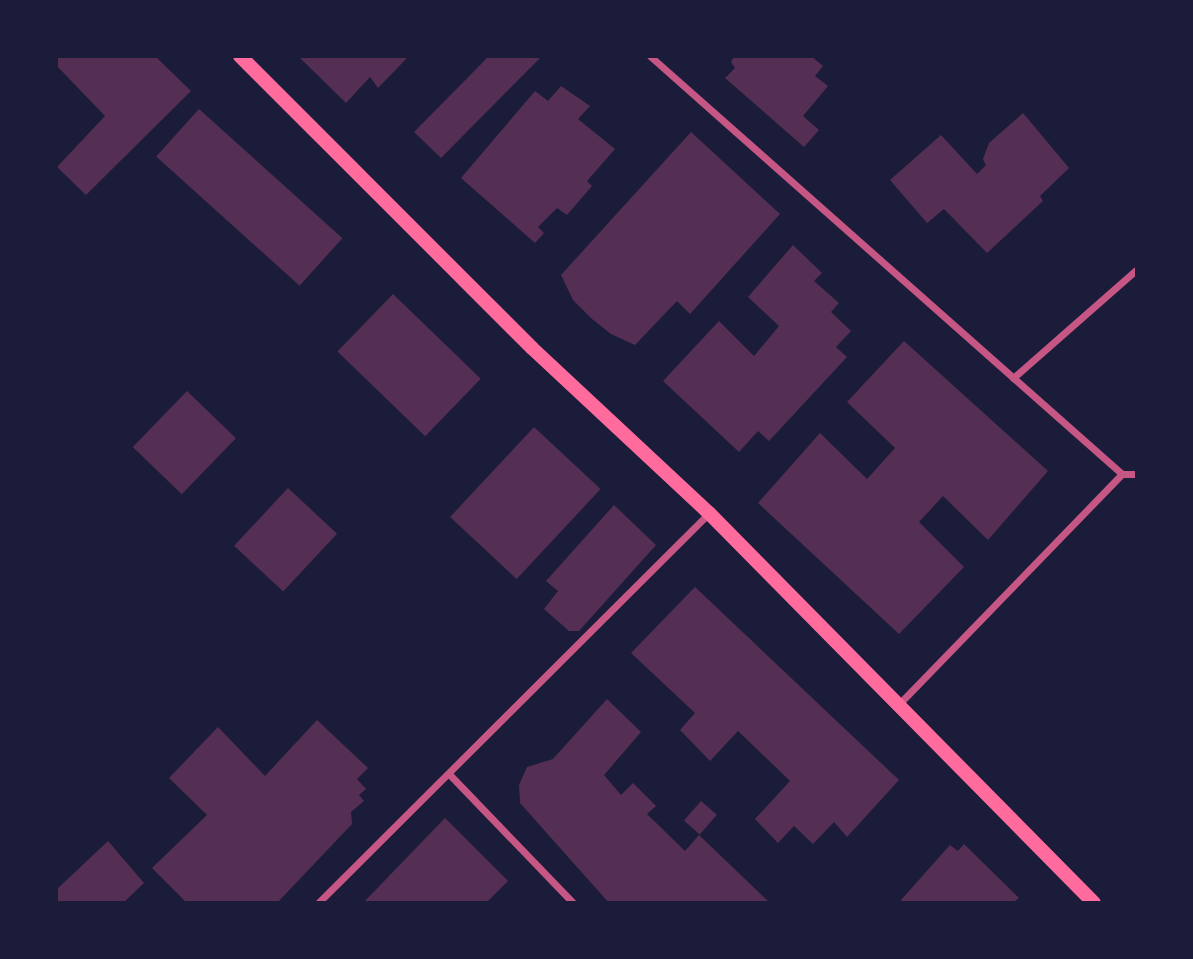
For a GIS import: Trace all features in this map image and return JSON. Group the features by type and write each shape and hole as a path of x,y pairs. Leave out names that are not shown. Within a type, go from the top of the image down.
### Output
{"main road":[{"path":"240,56 532,348 709,513 1094,903"}],"street":[{"path":"650,56 1122,474 1137,474"},
{"path":"1013,378 1137,269"},
{"path":"898,705 1122,474"},
{"path":"318,903 450,775 709,513"},
{"path":"450,775 573,903"}],"building":[{"path":"56,56 155,56 191,91 86,195 57,167 105,116 56,65"},
{"path":"298,56 409,56 378,88 370,77 346,103"},
{"path":"489,56 542,56 441,158 414,132"},
{"path":"734,56 811,56 823,66 815,76 828,86 803,116 819,130 804,147 725,78 735,68 731,62"},
{"path":"561,86 590,106 578,119 615,149 587,181 592,186 567,215 557,208 538,227 544,233 535,243 461,178 535,91 548,101"},
{"path":"199,109 342,238 300,286 156,157"},
{"path":"1023,113 1069,168 1040,196 1043,201 987,253 944,209 927,223 890,180 941,135 977,174 986,165 983,159 989,143"},
{"path":"691,132 780,214 690,314 677,301 635,345 611,334 592,319 573,300 561,275"},
{"path":"793,245 822,273 814,281 839,303 831,312 851,331 836,347 847,357 769,441 758,431 739,452 663,381 719,321 754,356 779,326 748,297"},
{"path":"393,294 481,379 425,436 337,352"},
{"path":"904,341 1048,471 988,540 943,496 919,522 964,567 899,634 758,503 820,433 867,479 895,448 847,402"},
{"path":"187,391 236,438 182,494 133,447"},
{"path":"534,427 601,489 517,579 450,517"},
{"path":"288,488 337,534 283,591 234,546"},
{"path":"614,505 656,545 579,631 569,631 544,609 558,591 546,581"},
{"path":"695,587 899,780 847,837 834,822 813,844 794,826 778,843 755,819 790,781 738,731 710,761 680,730 695,713 631,653"},
{"path":"607,699 641,732 604,775 621,795 633,783 656,806 647,814 685,851 699,835 770,903 609,903 520,803 519,785 527,767 553,759"},
{"path":"317,720 368,768 357,779 366,789 359,795 364,801 351,812 352,824 277,903 187,903 152,868 207,815 169,778 218,727 265,776"},
{"path":"701,801 717,815 700,834 684,821"},
{"path":"445,818 508,881 486,903 363,903"},
{"path":"108,841 144,883 123,903 56,903 56,890"},
{"path":"964,844 1019,898 1012,903 903,903 901,900 950,845 958,851"}]}
